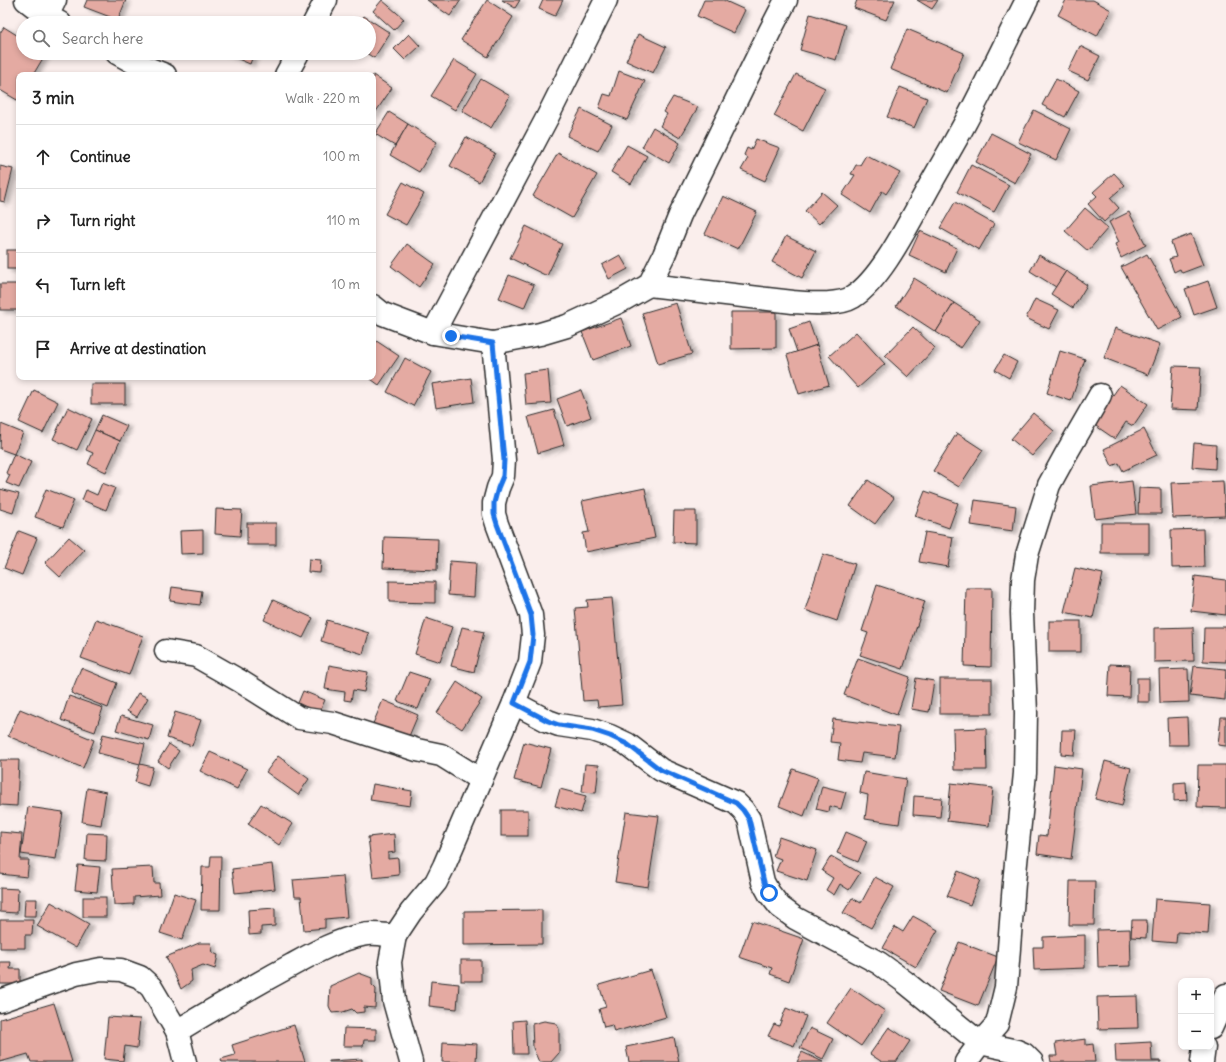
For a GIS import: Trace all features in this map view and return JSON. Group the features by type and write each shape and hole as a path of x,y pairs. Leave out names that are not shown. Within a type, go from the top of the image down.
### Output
{"street":[{"path":"26,0 54,13"},
{"path":"318,16 326,0"},
{"path":"433,333 547,118 606,0"},
{"path":"649,285 664,255 683,208 786,0"},
{"path":"376,308 383,314 433,333 493,343 540,334 567,326 649,285 815,304 835,302 851,298 865,288 883,265 912,219 964,124 1027,0"},
{"path":"130,60 157,72"},
{"path":"288,72 294,60"},
{"path":"411,1062 394,1001 390,962 395,936 410,912 436,882 444,866 530,662 533,635 531,615 494,514 494,503 503,476 504,460 493,343"},
{"path":"966,1062 997,1024 1006,987 1014,883 1025,773 1026,713 1022,613 1024,574 1027,556 1049,485 1100,395"},
{"path":"166,651 196,656 240,680 299,718 333,724 417,750 441,755 481,780"},
{"path":"514,703 548,721 559,725 592,730 610,736 627,744 661,770 736,803 749,819 764,882 769,893 780,907 795,918 879,963 905,982 980,1043 1017,1051 1024,1054 1032,1062"},
{"path":"177,1031 262,981 345,939 362,934 375,933 395,936"},
{"path":"0,1001 76,974 101,969 121,970 140,977 151,986 177,1031 184,1062"},
{"path":"1214,1021 1226,995"},
{"path":"1202,1062 1204,1050"}],"building":[{"path":"87,0 126,0 120,16 108,16 84,7"},
{"path":"382,0 404,19 394,30 373,11"},
{"path":"427,0 461,0 450,16"},
{"path":"487,0 513,17 488,57 461,40"},
{"path":"502,0 520,0 515,8"},
{"path":"543,0 563,0 555,16 539,9"},
{"path":"704,0 723,0 745,10 734,33 697,16"},
{"path":"857,0 895,0 886,20 854,8"},
{"path":"917,0 938,0 932,9"},
{"path":"1066,0 1093,0 1111,10 1097,36 1058,15"},
{"path":"810,14 846,25 836,60 800,50"},
{"path":"376,24 390,33 376,55"},
{"path":"4,27 16,35 16,60 42,60 35,72 16,72 16,99 0,90 0,33"},
{"path":"907,29 964,53 947,93 890,69"},
{"path":"409,34 420,46 405,60 394,49"},
{"path":"638,34 666,47 653,73 626,61"},
{"path":"1080,46 1100,56 1088,80 1068,71"},
{"path":"241,60 251,60 250,64"},
{"path":"454,60 477,74 455,110 431,96"},
{"path":"619,71 645,81 627,120 599,108 604,94 611,96"},
{"path":"796,74 825,88 803,131 774,116"},
{"path":"376,77 392,88 376,112"},
{"path":"481,79 510,96 491,128 462,111"},
{"path":"1056,79 1079,91 1065,117 1042,105"},
{"path":"900,87 927,98 914,128 887,117"},
{"path":"673,97 698,107 680,138 660,126 667,114 664,112"},
{"path":"581,109 612,125 598,151 567,136"},
{"path":"1034,110 1071,129 1056,160 1018,142"},
{"path":"389,112 408,124 395,146 376,135"},
{"path":"408,124 437,142 419,172 390,155"},
{"path":"653,127 680,143 669,163 642,147"},
{"path":"991,133 1031,154 1015,183 976,162"},
{"path":"466,137 495,153 479,182 450,166"},
{"path":"756,139 780,148 765,181 741,170 748,158 744,155 747,148 751,150"},
{"path":"627,145 647,156 631,184 611,172"},
{"path":"558,153 597,175 572,218 533,196"},
{"path":"866,155 900,173 886,194 882,191 870,213 842,195 855,175 851,174 856,165 860,165"},
{"path":"971,165 1009,185 994,212 957,192"},
{"path":"0,166 13,169 5,202 0,201"},
{"path":"1114,173 1125,185 1110,198 1119,208 1104,222 1088,204 1097,196 1093,192"},
{"path":"403,182 424,194 406,225 385,214"},
{"path":"822,192 837,205 819,224 805,211"},
{"path":"723,196 757,212 738,249 705,234"},
{"path":"955,202 994,224 979,250 940,228"},
{"path":"1085,208 1108,228 1088,251 1065,231"},
{"path":"1129,212 1146,245 1121,258 1115,244 1119,242 1109,222"},
{"path":"526,226 562,244 547,276 510,258"},
{"path":"920,231 957,248 946,272 909,255"},
{"path":"1191,234 1203,265 1182,273 1180,269 1174,272 1169,259 1176,257 1171,242"},
{"path":"786,236 816,251 802,278 772,262"},
{"path":"407,244 435,264 419,287 391,266"},
{"path":"7,250 16,250 16,269 7,269"},
{"path":"1147,254 1182,317 1157,330 1121,267"},
{"path":"620,255 628,269 609,279 602,265"},
{"path":"1039,255 1066,271 1056,287 1030,271"},
{"path":"1066,271 1087,285 1073,308 1051,294"},
{"path":"509,275 534,285 524,308 499,298"},
{"path":"914,278 954,303 936,332 896,306"},
{"path":"1208,281 1217,307 1194,315 1185,289"},
{"path":"0,284 16,284 16,310 0,310"},
{"path":"1035,299 1059,310 1049,329 1026,318"},
{"path":"676,303 692,354 658,364 642,313"},
{"path":"954,303 980,320 961,348 936,332"},
{"path":"731,312 776,312 776,348 731,349"},
{"path":"621,318 631,346 593,360 582,332"},
{"path":"809,322 817,345 797,352 789,329"},
{"path":"913,327 935,348 908,377 885,356"},
{"path":"1115,328 1160,344 1148,375 1104,358"},
{"path":"856,332 885,364 858,388 829,356"},
{"path":"376,341 399,356 379,385 372,380 376,380"},
{"path":"817,345 829,385 799,394 787,355"},
{"path":"1060,351 1085,359 1071,401 1047,393"},
{"path":"1004,355 1017,362 1009,378 995,370"},
{"path":"405,358 431,372 413,406 387,392"},
{"path":"1173,366 1201,367 1198,410 1170,409"},
{"path":"548,370 551,403 526,405 523,373"},
{"path":"471,378 474,402 436,408 432,384"},
{"path":"91,384 125,384 125,404 91,404"},
{"path":"1120,385 1148,404 1133,426 1126,422 1115,439 1093,424"},
{"path":"34,390 58,402 43,433 19,422"},
{"path":"581,390 591,417 567,426 557,399"},
{"path":"68,407 92,419 77,450 53,439"},
{"path":"554,410 564,445 538,453 528,417"},
{"path":"1033,413 1054,431 1032,456 1011,439"},
{"path":"102,415 127,426 120,441 95,430"},
{"path":"1,424 23,433 14,454 0,449"},
{"path":"1144,429 1157,455 1123,471 1119,463 1112,466 1104,449"},
{"path":"95,430 120,441 106,472 88,464 93,453 86,450"},
{"path":"957,433 983,450 959,487 933,471"},
{"path":"1194,443 1216,445 1215,469 1192,467"},
{"path":"14,454 31,462 19,488 6,483 10,475 6,473"},
{"path":"868,480 894,498 875,524 850,506"},
{"path":"1132,481 1136,514 1095,519 1091,486"},
{"path":"1223,481 1225,516 1173,518 1171,483"},
{"path":"102,483 115,488 106,510 82,500 86,490 97,495"},
{"path":"645,488 655,538 586,552 583,533 589,532 582,501"},
{"path":"1139,488 1161,489 1161,514 1138,514"},
{"path":"0,489 19,494 13,513 0,509"},
{"path":"46,489 74,500 63,527 35,517"},
{"path":"925,491 958,503 949,528 915,516"},
{"path":"975,500 1016,506 1013,531 971,525"},
{"path":"216,509 242,510 240,536 215,534"},
{"path":"674,511 696,511 696,543 673,542"},
{"path":"247,523 276,523 276,545 247,545"},
{"path":"1101,523 1149,523 1149,553 1101,553"},
{"path":"1203,529 1204,567 1172,568 1171,530"},
{"path":"203,530 203,553 181,554 180,531"},
{"path":"19,531 37,538 22,575 4,568"},
{"path":"925,532 953,537 948,567 919,562"},
{"path":"69,537 84,550 60,577 45,563"},
{"path":"384,537 438,539 437,570 383,568"},
{"path":"823,554 855,564 837,621 805,610"},
{"path":"309,559 321,560 320,573 308,572"},
{"path":"450,561 476,563 474,597 448,595"},
{"path":"1075,568 1103,574 1093,618 1064,612"},
{"path":"1195,576 1226,580 1226,615 1191,611"},
{"path":"389,581 435,582 435,603 389,602"},
{"path":"877,585 925,601 903,669 860,655 868,633 862,631"},
{"path":"172,587 202,591 200,605 170,601"},
{"path":"966,588 992,588 991,667 964,666"},
{"path":"612,598 622,705 598,707 597,700 583,701 575,608 588,607 587,600"},
{"path":"273,600 313,618 303,638 264,620"},
{"path":"426,618 452,627 440,662 415,654"},
{"path":"96,619 143,636 129,675 81,658"},
{"path":"327,620 369,633 363,654 321,641"},
{"path":"1049,621 1081,621 1081,652 1049,652"},
{"path":"462,627 484,632 474,672 451,666"},
{"path":"1193,627 1194,661 1154,662 1154,628"},
{"path":"1204,627 1226,627 1226,662 1203,661"},
{"path":"858,658 910,677 897,715 844,695"},
{"path":"1110,664 1130,665 1129,697 1108,696"},
{"path":"329,665 368,672 364,692 353,690 351,701 344,700 345,692 325,689"},
{"path":"1194,666 1226,669 1225,700 1190,696"},
{"path":"81,668 117,683 108,708 71,693"},
{"path":"1188,669 1189,702 1160,703 1159,670"},
{"path":"409,672 430,679 418,709 397,701"},
{"path":"916,678 934,681 929,712 911,709"},
{"path":"1137,678 1149,678 1149,702 1137,702"},
{"path":"940,679 992,679 992,714 940,714"},
{"path":"457,682 482,699 462,729 437,713"},
{"path":"303,691 325,700 319,713 298,703"},
{"path":"138,693 148,698 137,717 127,711"},
{"path":"69,696 103,708 95,732 61,720"},
{"path":"383,700 418,715 407,741 372,726"},
{"path":"20,709 94,740 83,768 8,736"},
{"path":"175,712 201,720 192,746 167,738"},
{"path":"121,716 153,725 149,740 116,730"},
{"path":"1187,717 1188,745 1168,745 1167,718"},
{"path":"1221,717 1226,717 1226,746 1218,745"},
{"path":"833,719 899,727 895,757 862,753 860,763 838,760 840,743 830,742"},
{"path":"986,728 987,770 954,770 953,729"},
{"path":"1062,730 1076,730 1074,755 1061,754"},
{"path":"103,734 145,744 140,764 98,753"},
{"path":"524,742 551,749 541,787 514,780"},
{"path":"169,744 179,751 168,768 158,761"},
{"path":"210,752 247,769 237,789 200,771"},
{"path":"278,756 309,779 298,795 266,772"},
{"path":"0,760 19,760 17,806 0,805"},
{"path":"1105,761 1131,768 1122,806 1095,799"},
{"path":"140,764 153,767 148,786 135,782"},
{"path":"585,764 599,765 596,793 582,792"},
{"path":"1054,765 1082,769 1071,859 1037,854 1039,835 1047,836"},
{"path":"1198,765 1226,765 1226,808 1197,807"},
{"path":"793,769 818,778 804,816 779,806"},
{"path":"864,772 906,779 899,824 865,819 868,795 860,793"},
{"path":"1186,782 1187,800 1174,801 1174,783"},
{"path":"951,783 993,788 989,826 947,821"},
{"path":"373,784 412,791 410,806 370,800"},
{"path":"822,786 846,792 841,809 830,806 829,812 816,809"},
{"path":"87,788 106,792 101,825 82,822"},
{"path":"560,789 586,796 581,813 555,806"},
{"path":"914,796 942,798 940,817 913,815"},
{"path":"261,804 293,824 279,845 248,824"},
{"path":"28,807 63,812 56,859 21,854"},
{"path":"501,810 528,810 528,836 501,836"},
{"path":"626,812 659,816 648,887 615,882"},
{"path":"0,832 22,834 20,860 29,860 27,877 0,874"},
{"path":"846,832 867,841 858,862 837,853"},
{"path":"87,833 107,834 106,861 85,860"},
{"path":"394,834 395,852 388,853 388,859 398,858 399,875 373,878 368,837"},
{"path":"779,837 817,850 807,881 776,871 781,859 773,856"},
{"path":"211,856 221,856 220,910 201,910 202,867 210,867"},
{"path":"831,856 860,873 849,890 840,884 834,895 826,890 833,878 822,871"},
{"path":"272,864 275,889 235,893 232,869"},
{"path":"78,865 100,867 97,892 75,890"},
{"path":"153,867 154,883 159,883 160,895 134,897 134,904 114,905 112,869"},
{"path":"958,871 980,880 970,905 947,896"},
{"path":"343,876 347,917 325,919 325,928 304,930 301,897 295,897 293,880"},
{"path":"875,877 894,887 871,928 843,913 852,898 861,903"},
{"path":"1070,881 1095,881 1094,925 1069,925"},
{"path":"0,888 18,889 17,913 0,912"},
{"path":"174,893 196,900 182,940 160,933"},
{"path":"83,897 106,897 106,917 83,917"},
{"path":"25,899 37,899 36,916 24,916"},
{"path":"1155,899 1210,903 1208,934 1177,932 1176,943 1152,941"},
{"path":"51,902 89,924 76,948 37,926"},
{"path":"275,908 275,926 261,927 261,934 249,935 248,910"},
{"path":"542,910 542,944 464,945 464,911"},
{"path":"913,916 938,930 916,967 883,948 895,927 903,932"},
{"path":"0,920 33,920 32,935 25,935 25,948 0,948"},
{"path":"1132,920 1147,920 1146,938 1131,937"},
{"path":"752,921 804,939 789,981 770,974 772,968 739,957"},
{"path":"1130,929 1131,966 1098,967 1097,930"},
{"path":"1085,935 1085,968 1034,970 1033,947 1043,947 1043,937"},
{"path":"959,942 998,957 978,1006 939,991"},
{"path":"199,943 211,943 213,953 218,955 215,969 203,965 191,970 192,981 181,989 166,957"},
{"path":"461,960 481,960 481,981 461,981"},
{"path":"0,962 11,962 10,969 20,969 20,984 0,984"},
{"path":"651,970 666,1017 614,1032 612,1025 604,1027 599,1009 606,1007 599,985"},
{"path":"359,973 372,978 372,985 376,989 375,1008 364,1007 364,1012 356,1013 352,1009 332,1013 329,1006 330,986"},
{"path":"431,981 459,984 457,1009 429,1006"},
{"path":"851,988 885,1011 861,1046 827,1023"},
{"path":"1137,996 1138,1028 1098,1029 1097,997"},
{"path":"54,1003 72,1062 31,1062 28,1054 0,1062 0,1019"},
{"path":"786,1008 806,1016 794,1046 768,1036 774,1024 779,1026"},
{"path":"108,1017 140,1019 137,1048 125,1046 123,1061 104,1059"},
{"path":"525,1020 527,1054 514,1054 513,1021"},
{"path":"544,1021 556,1023 559,1029 559,1053 551,1062 539,1062 533,1048 532,1024"},
{"path":"294,1025 305,1062 222,1062 221,1059 235,1055 232,1045"},
{"path":"889,1027 910,1041 896,1062 882,1062 870,1054"},
{"path":"344,1028 376,1029 376,1040 364,1040 363,1046 343,1046"},
{"path":"810,1028 833,1039 823,1059 800,1048"},
{"path":"674,1037 679,1062 629,1062 626,1047"},
{"path":"1086,1039 1086,1045 1093,1044 1095,1062 1051,1062 1050,1056 1057,1056 1055,1043"},
{"path":"443,1042 477,1044 476,1062 442,1062"},
{"path":"1151,1042 1152,1061 1161,1062 1116,1062 1115,1044"},
{"path":"802,1052 823,1062 797,1062"},
{"path":"362,1059 362,1062 329,1062 329,1061"}],"route":[{"path":"451,336 493,343 504,460 503,476 494,503 494,514 531,615 533,635 530,662 514,703 548,721 559,725 592,730 610,736 627,744 661,770 736,803 749,819 764,882 769,893"}]}
